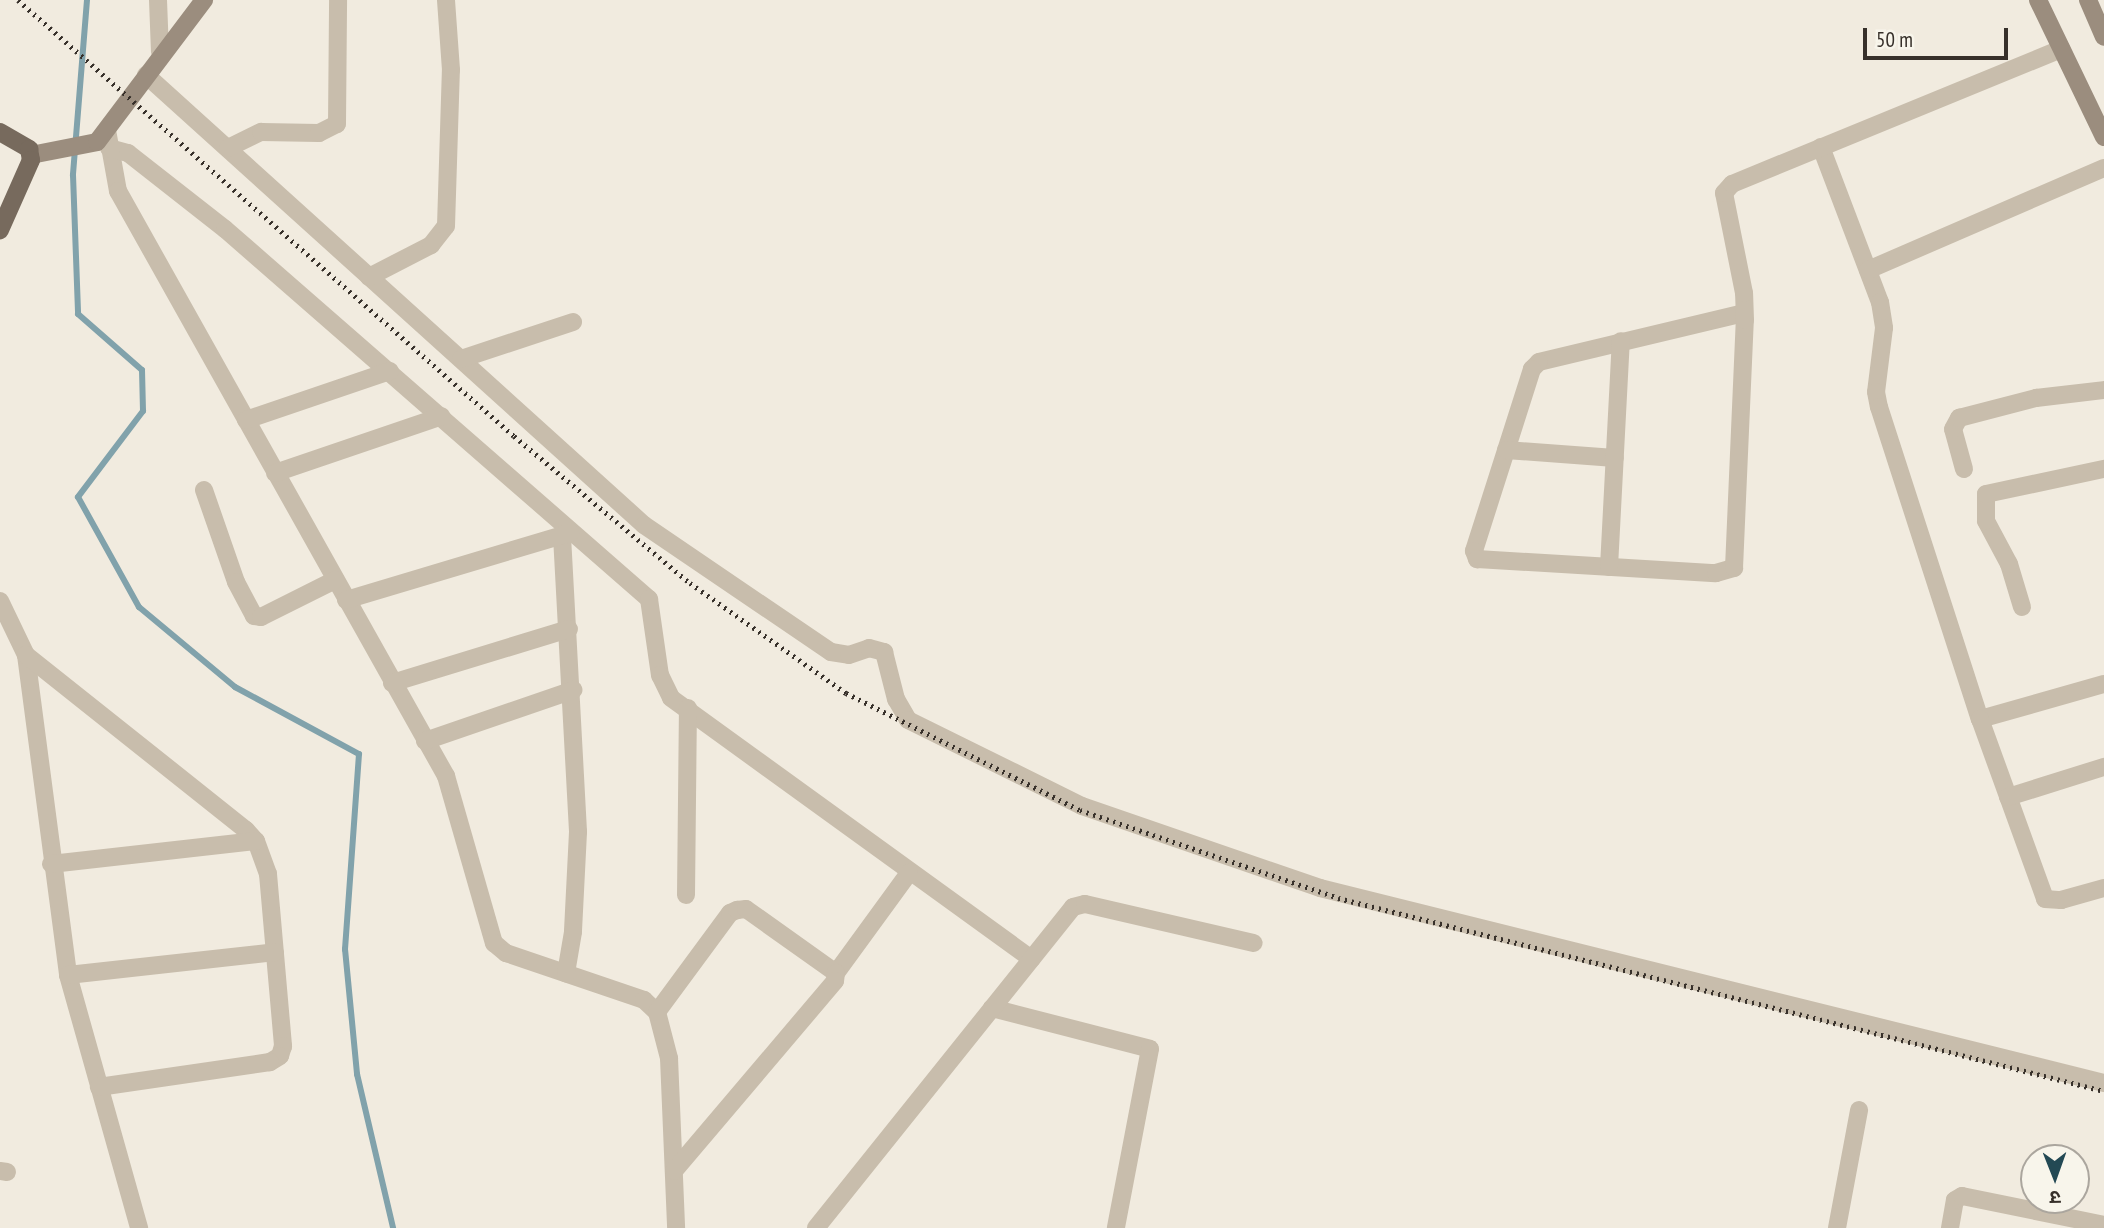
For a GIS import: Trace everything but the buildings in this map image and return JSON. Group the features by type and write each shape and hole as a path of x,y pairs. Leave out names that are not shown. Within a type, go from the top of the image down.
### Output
{"main road":[{"path":"31,155 105,140 160,52 204,0"},
{"path":"2038,0 2104,137"},
{"path":"2088,0 2104,37"},
{"path":"0,132 31,155"},
{"path":"0,230 31,155"}],"street":[{"path":"158,0 160,52"},
{"path":"228,148 261,132 319,133 337,124 338,0"},
{"path":"369,277 431,245 446,226 451,70 446,0"},
{"path":"1745,313 1539,362 1532,369 1474,556 1716,573 1734,568 1745,313 1724,193 1732,184 2061,49"},
{"path":"146,75 644,525 800,635 839,655 869,648 884,652 896,699 908,720 1082,806 1320,888 2104,1083"},
{"path":"105,140 128,153 225,229 442,416 568,534 649,599 664,687 671,698 909,873 1032,959"},
{"path":"105,140 118,191 446,776 494,943 506,953 644,1000 657,1012 669,1058 676,1228"},
{"path":"1821,147 1868,270 1884,328 1876,392 1879,407 1980,719 2046,899 2062,900 2104,888"},
{"path":"1868,270 2104,168"},
{"path":"461,359 573,322"},
{"path":"1609,567 1621,341"},
{"path":"246,420 390,371"},
{"path":"1964,470 1953,429 1959,418 2036,398 2104,390"},
{"path":"275,473 442,416"},
{"path":"1506,450 1615,458"},
{"path":"2022,607 2009,564 1986,521 1986,494 2104,469"},
{"path":"204,490 236,582 254,615 261,617 335,580"},
{"path":"346,600 568,534"},
{"path":"566,973 577,877 568,534"},
{"path":"0,601 26,655 51,864 68,975 139,1228"},
{"path":"392,683 569,629"},
{"path":"26,655 256,841 268,874 283,1046 280,1056 270,1062 99,1087"},
{"path":"1980,719 2104,684"},
{"path":"425,741 573,690"},
{"path":"686,895 688,708"},
{"path":"2008,797 2104,767"},
{"path":"51,864 256,841"},
{"path":"674,1171 835,981 836,973 909,873"},
{"path":"816,1228 1078,905 1254,943"},
{"path":"657,1012 730,913 737,909 746,909 836,973"},
{"path":"68,975 275,952"},
{"path":"992,1008 1150,1049 1116,1228"},
{"path":"1837,1228 1859,1110"},
{"path":"1950,1228 1955,1200 1962,1196 2104,1225"}],"waterway":[{"path":"87,0 73,175 78,314 142,370 143,411 78,497 139,607 235,687 359,754 345,949 357,1074 393,1228"}],"railway":[{"path":"18,0 514,436 690,583 846,693 1080,810 1338,898 2104,1091"}]}
